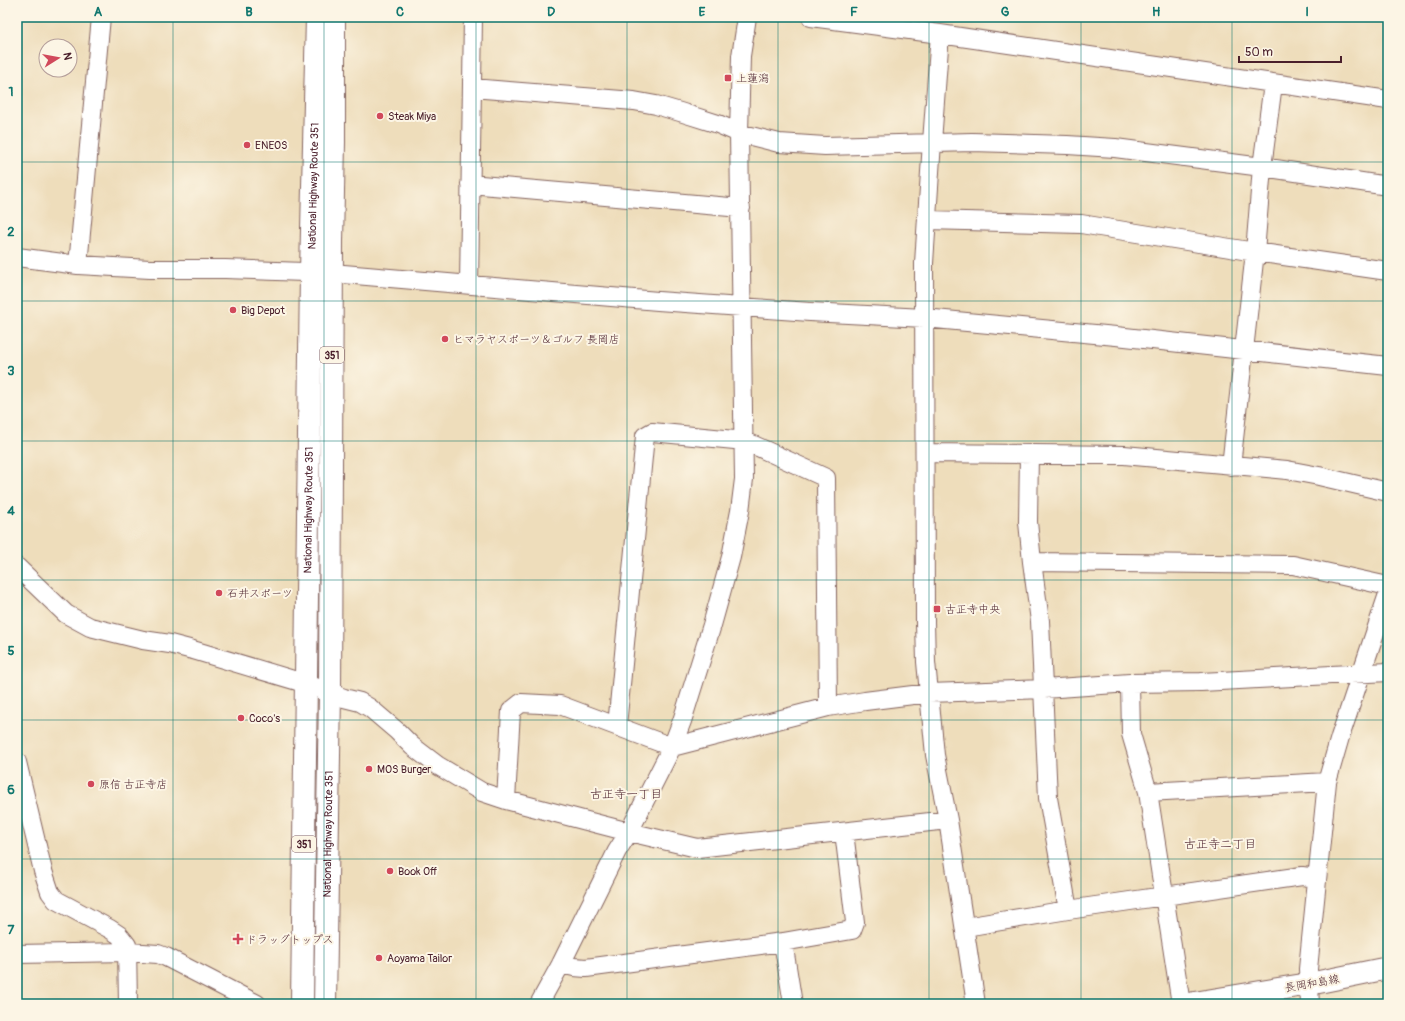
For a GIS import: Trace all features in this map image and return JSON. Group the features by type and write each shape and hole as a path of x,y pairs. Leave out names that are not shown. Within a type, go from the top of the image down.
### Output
{"main road":[{"name":"National Highway Route 351","path":"317,17 330,693 325,1004"},
{"name":"National Highway Route 351","path":"302,1004 307,684 322,272 332,242 334,17"},
{"name":"長岡和島線","path":"1188,1004 1309,994 1388,968"}],"street":[{"path":"78,265 102,17"},
{"path":"469,285 473,17"},
{"path":"539,1004 672,747 698,673 731,556 740,511 744,479 745,441 739,133 741,56 747,17"},
{"path":"810,17 940,34 1388,100"},
{"path":"940,34 924,263 925,622 929,693 935,754 948,820 976,1004"},
{"path":"1231,466 1255,252 1262,166 1273,84"},
{"path":"472,88 634,101 656,105 718,124 739,133 779,143 825,146 932,142 1067,144 1116,148 1262,166 1388,186"},
{"path":"470,184 741,208"},
{"path":"927,220 1080,224 1255,252 1388,271"},
{"path":"17,257 78,265 150,269 225,269 322,272 658,301 810,312 924,318 1388,366"},
{"path":"617,726 645,436 652,432 745,441 826,478 828,707"},
{"path":"925,453 1124,455 1293,471 1388,492"},
{"path":"1029,454 1028,522 1040,620 1048,798 1068,910"},
{"path":"1032,562 1293,565 1388,586"},
{"path":"17,566 66,614 90,627 193,650 307,684 360,702 370,708 398,731 412,746 437,765 482,792 506,800 697,848 948,820"},
{"path":"1309,994 1308,969 1316,878 1327,782 1340,737 1388,594"},
{"path":"506,800 511,711 521,703 560,705 672,747 828,707 929,693 1044,689 1130,683 1201,682 1388,672"},
{"path":"1130,683 1131,734 1148,792 1181,1004"},
{"path":"17,762 43,871 50,892 56,900 119,935 127,945 128,1004"},
{"path":"1148,792 1327,782"},
{"path":"561,964 586,968 783,942 852,930 855,922 844,832"},
{"path":"965,927 1068,910 1302,876 1316,878"},
{"path":"783,942 793,1004"},
{"path":"17,954 128,952 158,954 257,1004"}],"place":[{"name":"上蓮潟","path":"728,78"},
{"name":"Steak Miya","path":"380,116"},
{"name":"ENEOS","path":"247,145"},
{"name":"Big Depot","path":"233,310"},
{"name":"ヒマラヤスポーツ＆ゴルフ 長岡店","path":"445,339"},
{"name":"石井スポーツ","path":"219,593"},
{"name":"古正寺中央","path":"937,609"},
{"name":"Coco's","path":"241,718"},
{"name":"MOS Burger","path":"369,769"},
{"name":"原信 古正寺店","path":"91,784"},
{"name":"Book Off","path":"390,871"},
{"name":"ドラッグトップス","path":"238,939"},
{"name":"Aoyama Tailor","path":"379,958"}],"district":[{"name":"古正寺一丁目","path":"626,794"},
{"name":"古正寺二丁目","path":"1220,844"}]}
